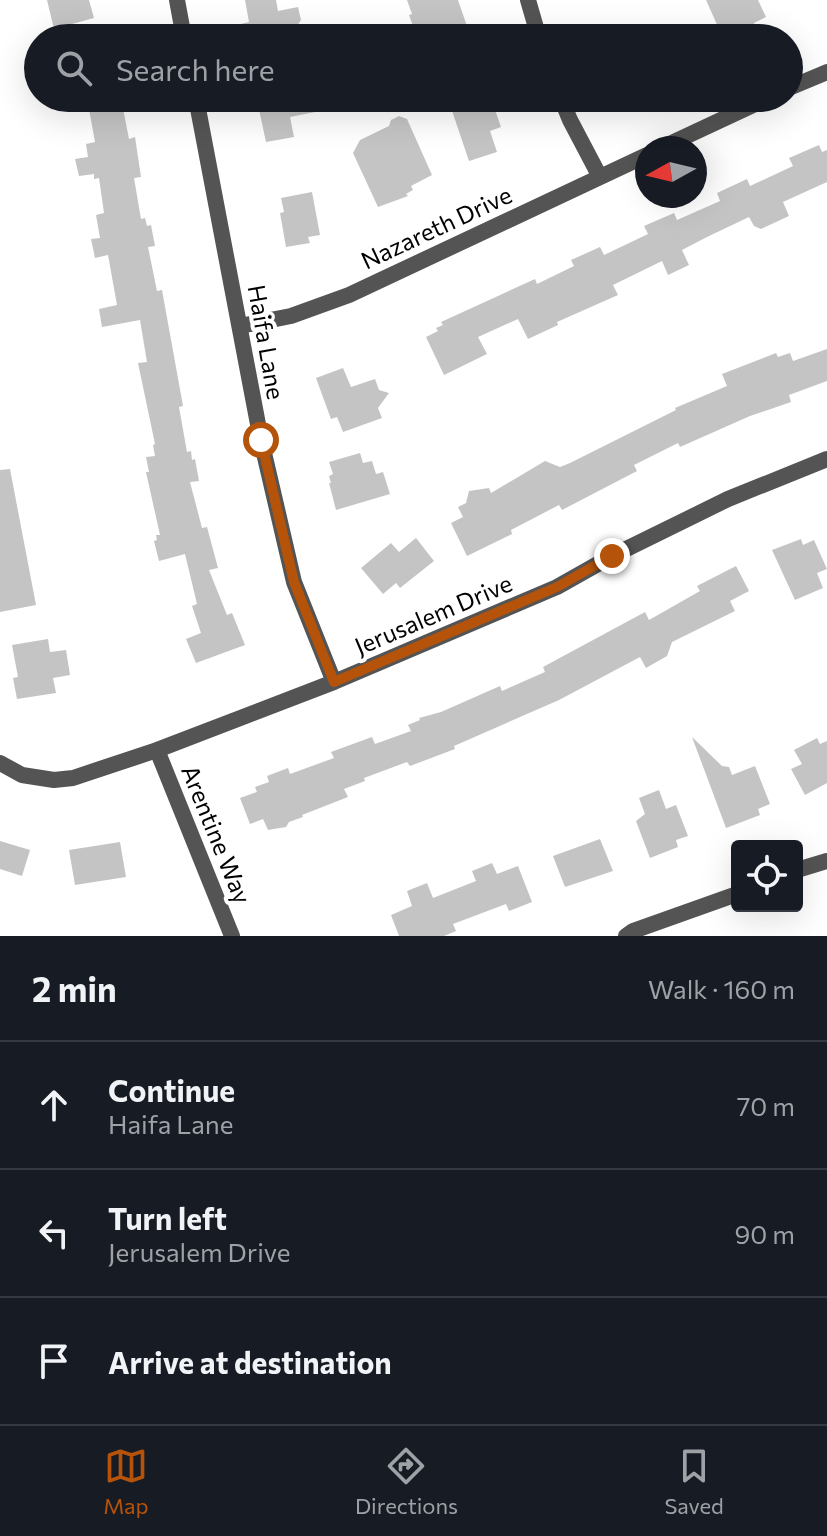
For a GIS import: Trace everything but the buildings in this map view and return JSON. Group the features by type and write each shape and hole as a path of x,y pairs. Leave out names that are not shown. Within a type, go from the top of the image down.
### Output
{"street":[{"path":"177,0 181,24"},
{"path":"528,0 535,24"},
{"path":"803,82 827,72"},
{"name":"Haifa Lane","path":"199,112 261,440 294,582 334,682"},
{"path":"567,112 600,177"},
{"path":"687,136 738,112"},
{"name":"Nazareth Drive","path":"240,326 291,316 349,295 635,161"},
{"name":"Jerusalem Drive","path":"0,763 22,775 54,780 73,778 157,750 334,682 557,587 728,499 827,459"},
{"name":"Arentine Way","path":"157,750 232,936"},
{"path":"803,868 827,861"},
{"path":"626,936 731,896"}],"route":[{"path":"261,440 294,582 334,682 557,587 612,556"}]}
